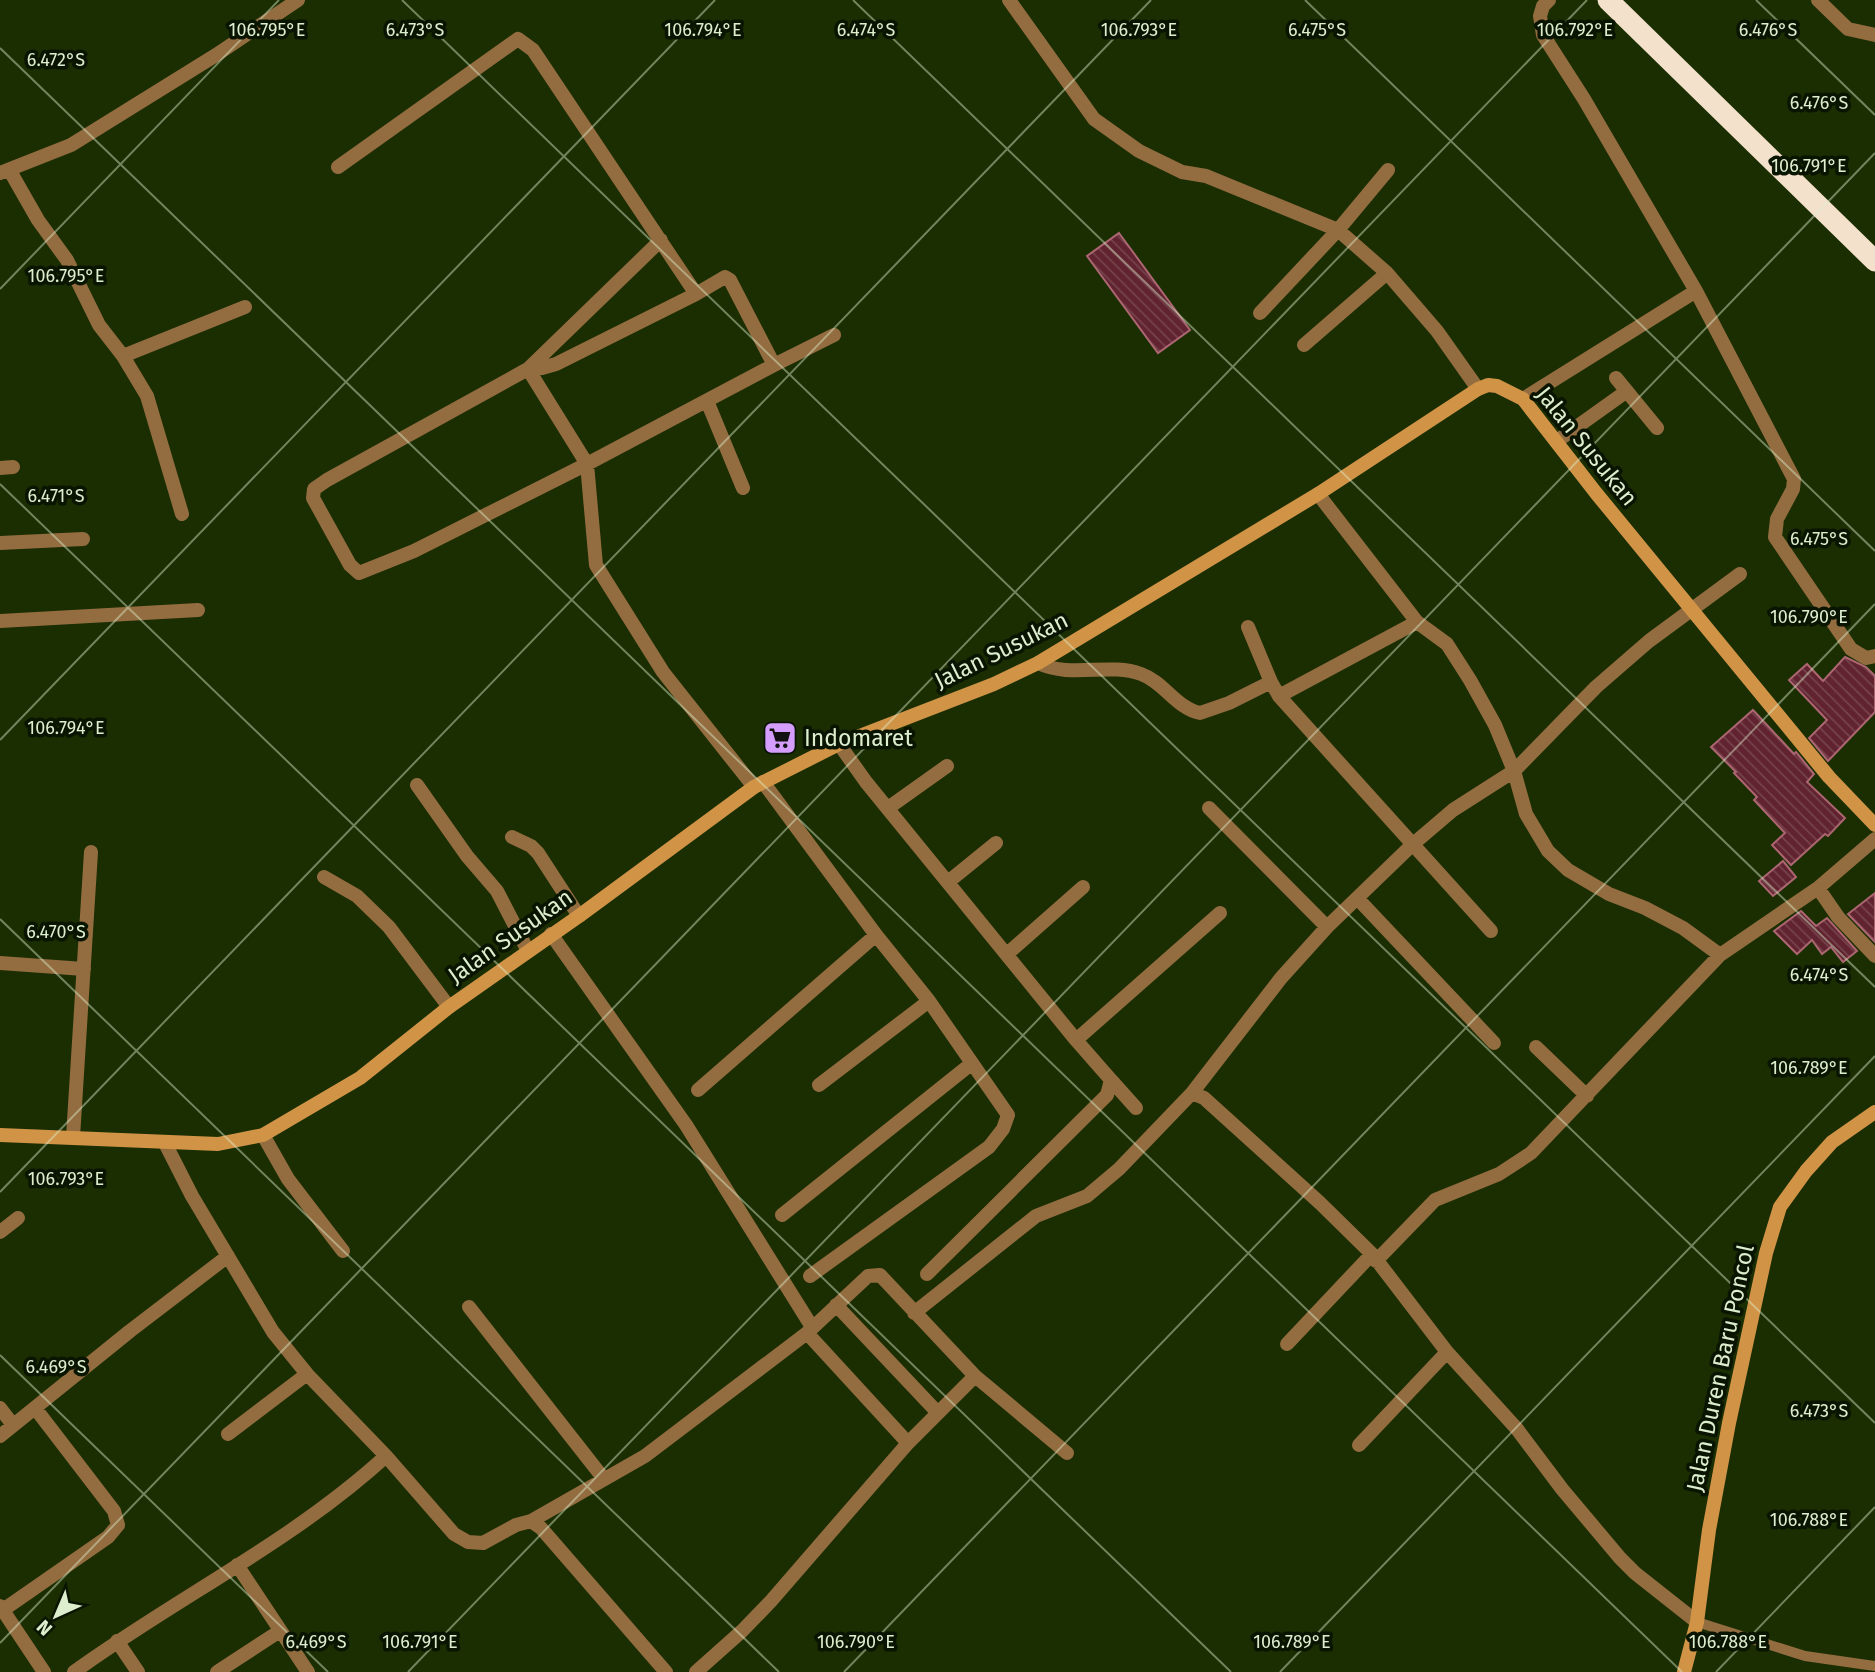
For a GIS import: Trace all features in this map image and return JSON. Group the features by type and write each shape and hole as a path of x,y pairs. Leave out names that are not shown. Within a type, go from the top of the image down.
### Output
{"highway":[{"path":"1608,0 1875,261"}],"street":[{"path":"182,514 147,396 123,356 99,325 66,260 5,172 71,145 216,55 298,0"},
{"path":"1009,0 1094,119 1139,151 1182,172 1206,176 1338,230 1387,273 1437,331 1478,389"},
{"path":"1549,0 1543,6 1540,16 1542,34 1584,99 1696,291 1794,479 1793,489 1777,519 1775,537 1851,649 1866,659 1875,656"},
{"path":"1818,0 1848,29 1875,35"},
{"path":"338,167 518,39 533,50 696,294"},
{"path":"1260,313 1338,230 1388,170"},
{"path":"661,240 528,369 314,489 313,498 350,565 359,573 414,551 834,335"},
{"path":"1304,345 1387,273"},
{"path":"528,369 556,364 728,277 774,365"},
{"path":"1523,399 1696,291"},
{"path":"123,356 245,307"},
{"path":"528,369 587,464 596,565 663,671 759,784 929,1001 1008,1115 1003,1129 989,1147 810,1276"},
{"path":"1616,378 1657,428"},
{"name":"Jalan Susukan","path":"0,1135 218,1144 263,1135 360,1077 449,1007 759,784 839,744 994,684 1038,663 1318,494 1488,385 1497,386 1523,399 1596,493 1829,777 1875,825"},
{"path":"1557,440 1627,391"},
{"path":"707,401 743,488"},
{"path":"1318,494 1417,622 1447,645 1470,680 1495,725 1514,771 1526,814 1548,851 1568,870 1609,894 1684,928 1720,955"},
{"path":"0,543 83,539"},
{"path":"914,1313 1036,1216 1087,1196 1119,1169 1192,1093 1281,978 1327,927 1412,845 1453,810 1514,771 1596,687 1649,641 1740,574"},
{"path":"0,621 198,610"},
{"path":"1279,696 1417,622"},
{"path":"1248,627 1270,682 1279,696 1491,932"},
{"path":"1038,663 1061,671 1119,670 1143,674 1184,706 1200,713 1229,703 1270,682"},
{"path":"839,744 1076,1040 1136,1108"},
{"path":"888,808 947,766"},
{"path":"417,785 467,856 497,891 528,951"},
{"path":"1209,808 1327,927"},
{"path":"512,837 531,846 538,853 579,916"},
{"path":"1287,1344 1435,1200 1499,1174 1531,1153 1720,955 1818,888 1875,839"},
{"path":"948,882 996,843"},
{"path":"73,1137 90,852"},
{"path":"324,877 357,896 389,927 449,1007"},
{"path":"1007,954 1083,887"},
{"path":"1818,888 1838,917 1875,956"},
{"path":"1357,898 1494,1042"},
{"path":"1076,1040 1220,913"},
{"path":"551,934 687,1125 809,1330 908,1443"},
{"path":"698,1090 876,935"},
{"path":"0,963 84,968"},
{"path":"819,1085 929,1001"},
{"path":"1536,1047 1587,1096"},
{"path":"782,1215 971,1064"},
{"path":"927,1274 1107,1095 1111,1080"},
{"path":"1192,1093 1204,1098 1320,1203 1374,1257 1447,1352 1517,1429 1562,1489 1620,1558 1697,1622"},
{"name":"Jalan Duren Baru Poncol","path":"1684,1672 1697,1622 1709,1530 1729,1423 1763,1265 1780,1207 1806,1171 1832,1142 1875,1112"},
{"path":"263,1135 288,1179 343,1251"},
{"path":"165,1143 192,1196 273,1332 307,1374 386,1456 454,1534 468,1542 483,1543 516,1525 531,1521 645,1456 809,1330 868,1276 875,1274 880,1275 975,1376 1067,1453"},
{"path":"0,1232 18,1218"},
{"path":"0,1436 228,1256"},
{"path":"835,1305 938,1413"},
{"path":"470,1307 604,1479"},
{"path":"1359,1445 1447,1352"},
{"path":"228,1434 307,1374"},
{"path":"696,1672 771,1601 908,1443 975,1376"},
{"path":"0,1408 13,1425"},
{"path":"35,1408 114,1511 118,1525 108,1537 2,1608 44,1672"},
{"path":"74,1672 117,1641 284,1535 349,1488 386,1456"},
{"path":"531,1521 541,1528 667,1672"},
{"path":"237,1565 308,1672"},
{"path":"217,1672 280,1631"},
{"path":"117,1641 138,1672"}],"lane":[{"path":"1697,1622 1805,1656 1875,1666"}],"building":[{"path":"1119,233 1190,330 1158,353 1087,256"},
{"path":"1845,657 1866,667 1875,676 1875,712 1828,761 1809,738 1827,720 1789,680 1807,664 1823,681"},
{"path":"1753,710 1794,754 1796,752 1814,774 1807,782 1845,818 1828,836 1825,834 1791,865 1772,845 1785,833 1754,800 1757,797 1734,773 1736,772 1711,747"},
{"path":"1783,861 1796,877 1773,896 1759,881"},
{"path":"1875,893 1875,942 1848,914"},
{"path":"1801,911 1816,926 1827,918 1857,951 1843,962 1831,947 1822,954 1812,940 1797,954 1774,931"}],"place":[{"name":"Indomaret","path":"780,738"}]}
